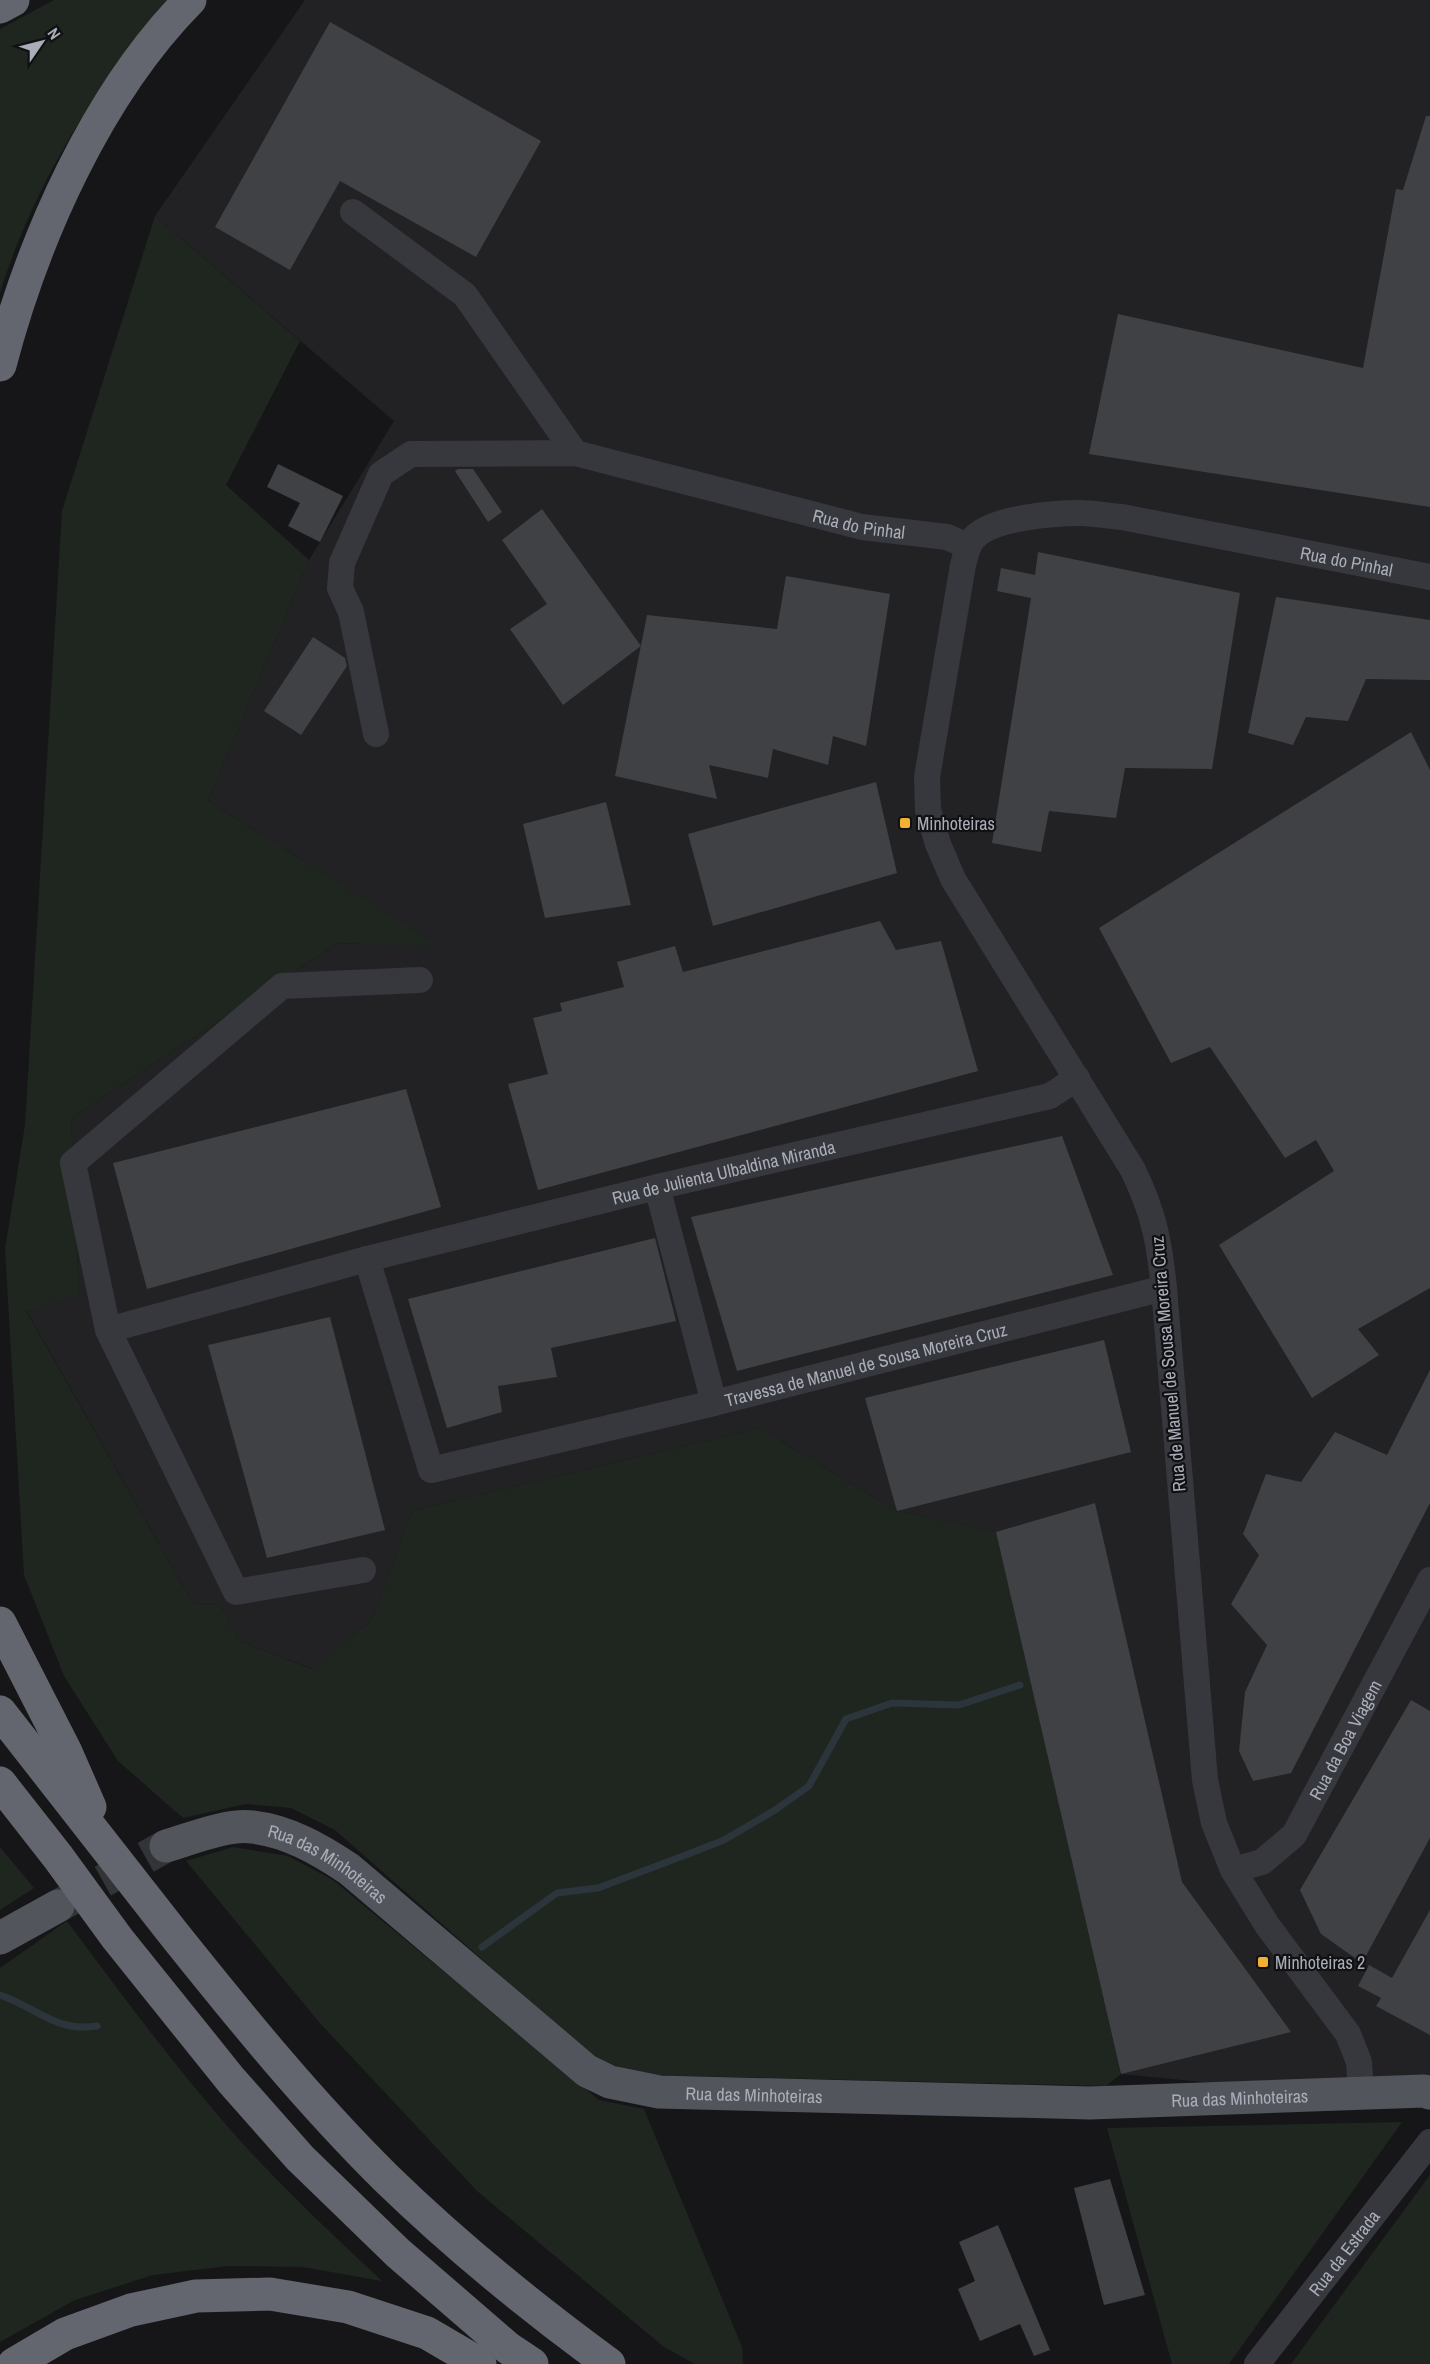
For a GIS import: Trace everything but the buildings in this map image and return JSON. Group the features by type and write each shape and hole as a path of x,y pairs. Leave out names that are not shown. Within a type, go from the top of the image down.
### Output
{"highway":[{"path":"0,7 13,0"},
{"path":"0,365 10,326 41,239 79,158 126,80 190,0"},
{"path":"0,1623 66,1752 112,1855"},
{"path":"0,1712 270,2052 324,2114 386,2178 454,2242 502,2283 609,2364"},
{"path":"0,1783 124,1947 231,2080 300,2158 398,2253 508,2348 532,2364"},
{"path":"14,2364 65,2334 131,2310 196,2296 270,2294 348,2307 416,2329 480,2364"}],"main road":[{"name":"Rua das Minhoteiras","path":"166,1846 208,1833 250,1827 293,1837 319,1849 348,1869 587,2071 609,2082 659,2092 1090,2103 1424,2091 1430,2093"},
{"path":"0,1938 58,1906"}],"street":[{"path":"353,212 465,296 575,453"},
{"name":"Rua do Pinhal","path":"376,734 351,612 340,588 342,562 381,474 411,454 575,453 862,527 948,537 968,546 981,532 1004,521 1080,513 1122,518 1430,577"},
{"name":"Rua de Manuel de Sousa Moreira Cruz","path":"968,546 927,777 928,810 938,844 953,879 1133,1170 1149,1203 1158,1238 1164,1288 1205,1780 1214,1823 1233,1869 1267,1925 1348,2034 1359,2062 1361,2094"},
{"path":"363,1570 236,1592 108,1330 73,1163 282,986 420,980"},
{"name":"Rua de Julienta Ulbaldina Miranda","path":"108,1330 367,1259 657,1187 1050,1096 1077,1078"},
{"name":"Travessa de Manuel de Sousa Moreira Cruz","path":"657,1187 714,1403 1164,1288"},
{"path":"367,1259 431,1470 714,1403"},
{"name":"Rua da Boa Viagem","path":"1233,1869 1262,1862 1294,1835 1430,1580"},
{"name":"Rua da Estrada","path":"1257,2364 1430,2142"}],"shaded area":[{"path":"54,0 170,0 102,88 71,136 31,213 0,293 0,29"},
{"path":"305,0 1430,0 1430,2104 1121,2074 995,1532 897,1511 759,1428 412,1511 372,1620 313,1669 239,1641 220,1605 193,1604 26,1310 79,1294 71,1118 338,943 440,946 208,801 309,560 394,421 155,216"},
{"path":"155,216 300,341 226,485 309,560 208,801 442,947 338,943 71,1118 79,1295 26,1311 193,1604 220,1605 239,1641 312,1669 372,1620 412,1511 759,1428 897,1511 996,1532 1121,2074 1106,2086 643,2075 594,2058 335,1830 291,1808 246,1804 183,1818 118,1761 64,1676 24,1575 5,1249 25,1125 62,511"},
{"path":"0,1847 34,1888 0,1910"},
{"path":"233,1847 288,1856 333,1880 599,2100 644,2109 742,2347 743,2364 695,2364 664,2347 477,2191 319,2022 186,1861"},
{"path":"67,1921 158,2042 230,2129 286,2189 382,2281 303,2267 228,2266 153,2275 75,2300 0,2342 0,1968"},
{"path":"1402,2122 1229,2364 1172,2364 1107,2128"},
{"path":"1430,2175 1430,2364 1291,2364"}],"waterway":[{"path":"482,1947 557,1893 598,1888 691,1853 724,1840 775,1810 809,1786 846,1719 892,1703 959,1705 1020,1685"},
{"path":"0,1995 69,2026 97,2026"}],"tunnel":[{"path":"60,1905 166,1846"}],"place":[{"name":"Minhoteiras","path":"905,823"},
{"name":"Minhoteiras 2","path":"1263,1962"}]}
